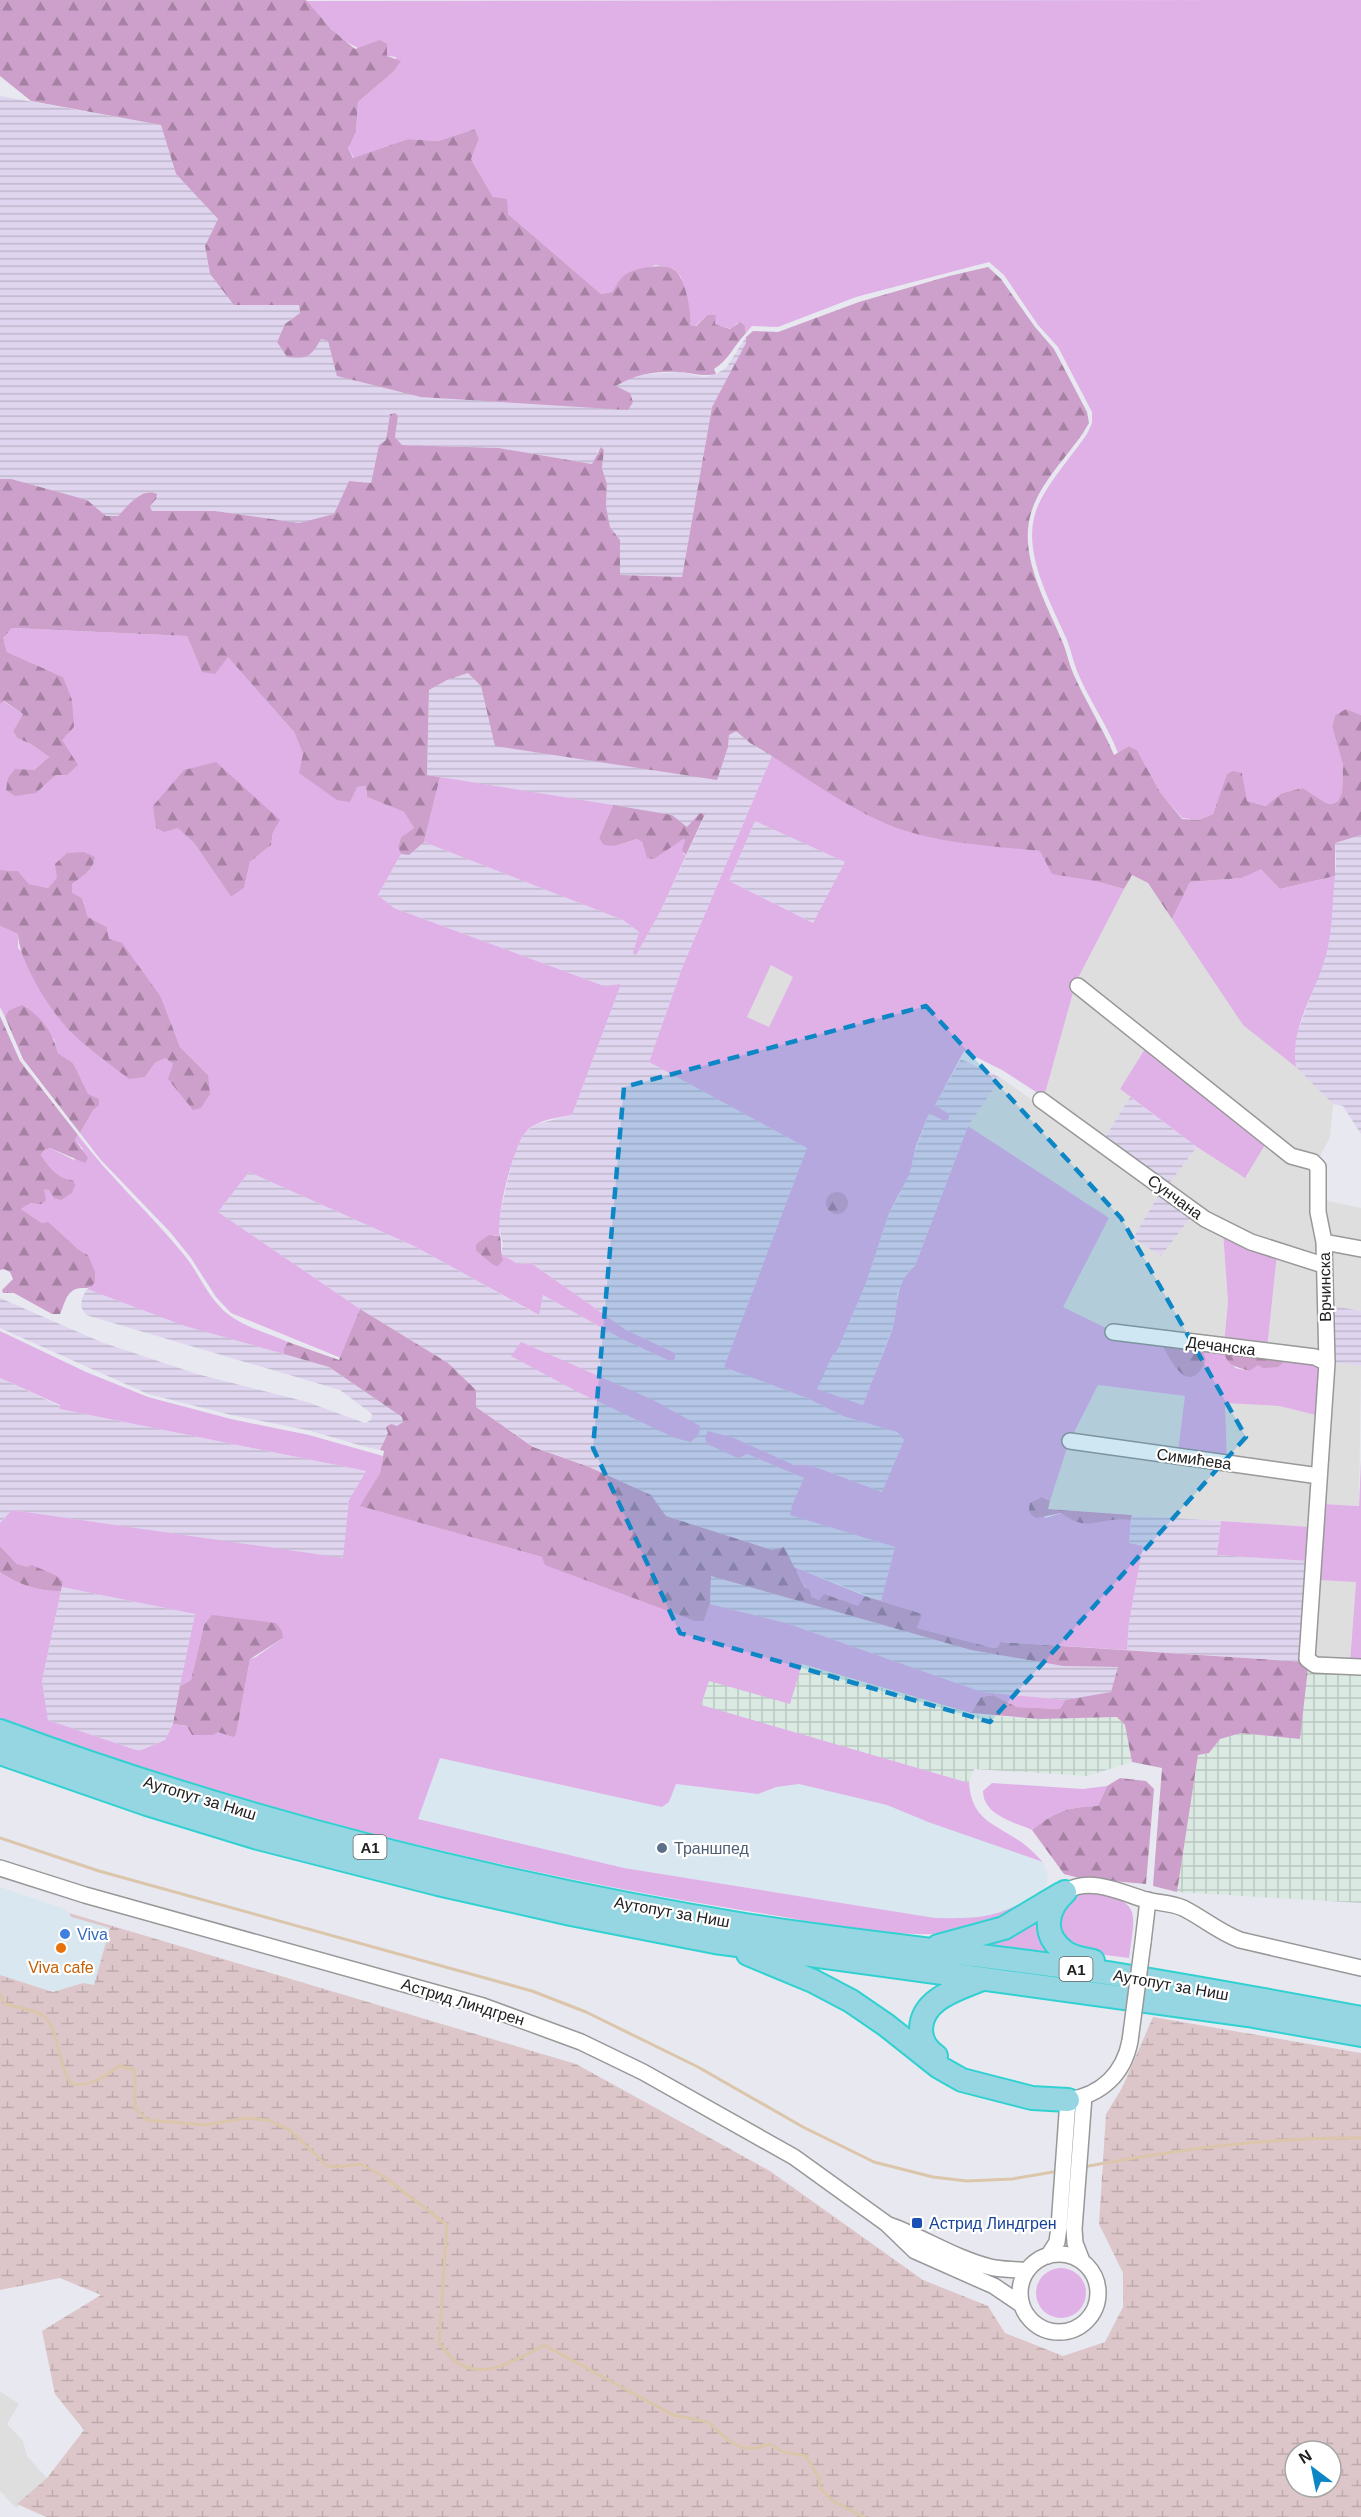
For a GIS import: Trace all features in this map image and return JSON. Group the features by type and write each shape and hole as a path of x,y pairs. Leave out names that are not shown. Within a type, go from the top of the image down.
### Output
{"highway":[{"name":"Аутопут за Ниш","path":"0,1731 155,1785 392,1853 583,1895 749,1926 1118,1975 1361,2018"},
{"name":"Аутопут за Ниш","path":"0,1753 147,1804 270,1841 438,1884 571,1914 715,1942 1248,2015 1361,2036"},
{"path":"924,1950 1004,1928 1065,1892"},
{"path":"1065,1892 1054,1902 1049,1919 1050,1931 1064,1952 1089,1960 1201,1983 1228,1995"},
{"path":"715,1942 813,1981 851,2001 886,2025 939,2067 962,2080 1032,2098 1071,2099"},
{"path":"984,1978 942,1996 931,2005 921,2025 925,2044 932,2054 954,2068 1071,2099"}],"street":[{"name":"Врчинска","path":"1078,986 1291,1156 1308,1160 1318,1167 1318,1212 1324,1242 1327,1363 1306,1659 1315,1665 1358,1667"},
{"name":"Сунчана","path":"1041,1100 1205,1219 1251,1242 1323,1265"},
{"path":"1324,1242 1361,1249"},
{"name":"Дечанска","path":"1113,1332 1315,1357 1327,1363"},
{"name":"Симићева","path":"1070,1441 1319,1476"},
{"name":"Астрид Линдгрен","path":"0,1868 85,1895 483,2006 581,2042 643,2072 794,2157 887,2224 915,2251 994,2286 1022,2305"},
{"path":"1065,1892 1076,1887 1096,1886 1168,1903 1180,1907 1224,1934 1240,1940 1361,1968"},
{"path":"1082,2261 1062,2254 1048,2256 1036,2261 1027,2271 1020,2290 1022,2305 1036,2325 1051,2332 1067,2332 1082,2325 1094,2313 1099,2297 1097,2281 1082,2261 1074,2235 1069,2202 1074,2126 1071,2099 1098,2090 1117,2073 1127,2054 1148,1900"},
{"path":"1048,2256 1057,2242 1069,2202"},
{"name":"Астрид Линдгрен","path":"887,2224 912,2233 971,2261 990,2267 1027,2271"}],"highlighted area":[{"path":"926,1006 1121,1218 1246,1437 990,1722 680,1633 593,1448 624,1087"}],"shaded area":[{"path":"1361,0 1361,715 1346,709 1335,715 1332,727 1343,765 1342,792 1338,801 1332,804 1326,803 1303,788 1282,793 1267,806 1246,801 1242,773 1227,775 1213,814 1199,820 1182,818 1160,792 1137,750 1129,746 1118,753 1081,681 1067,640 1040,578 1033,546 1032,530 1035,514 1044,494 1087,434 1092,423 1092,412 1058,347 1038,325 1004,275 989,262 856,297 778,327 752,326 746,333 745,326 737,323 731,329 715,324 716,316 707,315 695,326 690,325 681,277 674,269 656,265 623,276 612,292 601,294 508,214 493,197 471,159 479,139 475,129 438,141 408,139 354,158 348,148 356,132 358,102 392,73 396,57 366,51 344,40 306,1"},
{"path":"0,96 161,125 176,174 218,219 205,246 210,274 235,305 299,305 300,313 285,324 277,342 287,357 321,339 631,394 615,386 634,375 680,372 704,377 716,374 726,368 746,337 747,343 712,407 682,577 620,575 620,540 610,527 606,506 607,484 602,468 604,450 598,450 593,464 499,448 402,445 395,437 398,416 390,414 386,440 379,445 371,483 349,481 334,514 299,523 215,511 152,511 150,506 156,499 141,494 118,516 106,516 87,500 0,479"},
{"path":"12,628 187,636 202,672 228,656 294,732 303,754 357,787 366,786 367,797 404,812 414,828 401,837 398,847 401,854 378,895 394,908 604,986 621,984 572,1115 540,1122 525,1133 515,1153 506,1183 500,1215 500,1236 494,1235 476,1244 476,1251 493,1265 501,1254 518,1264 531,1263 626,1330 675,1353 675,1359 670,1361 622,1339 543,1295 539,1315 414,1246 249,1172 218,1212 360,1309 341,1358 231,1313 216,1297 191,1258 170,1232 100,1159 80,1133 94,1109 73,1063 58,1053 54,1039 8,1011 5,1017 0,1007 0,926 18,934 18,948 145,1077 155,1063 165,1058 173,1064 208,1075 180,1047 161,997 109,939 107,927 88,917 82,898 72,894 72,884 90,869 95,857 57,879 48,888 29,884 18,871 0,870 0,704 3,701 23,714 13,731 17,738 31,744 49,757 34,770 36,793 56,775 62,740 63,677 7,652 3,638","holes":["178,827 273,832 271,845 250,862 244,888 231,897 194,843"]},
{"path":"468,673 481,686 496,746 728,747 729,735 736,731 750,743 772,756 682,968 649,1062 807,1148 724,1367 807,1398 843,1416 897,1432 904,1440 882,1492 810,1465 794,1465 734,1438 747,1454 804,1478 792,1505 791,1515 895,1547 881,1601 794,1567 784,1547 772,1550 666,1516 651,1495 589,1467 534,1447 476,1407 476,1390 448,1363 360,1309 218,1212 249,1172 414,1246 538,1315 543,1295 622,1339 670,1361 675,1353 626,1330 531,1263 518,1264 501,1254 503,1245 498,1222 514,1153 525,1132 537,1124 572,1115 621,984 604,986 394,908 378,895 401,854 409,854 424,842 623,920 639,932 634,953 636,954 661,910 705,815 700,813 687,828 672,815 427,775 429,690 447,680"},
{"path":"772,756 849,804 1002,846 1040,851 1095,881 1124,889 1076,982 1044,1097 1002,1070 964,1051 935,1105 949,1114 949,1119 944,1121 929,1113 916,1146 909,1175 889,1213 866,1283 837,1351 832,1356 817,1389 863,1405 892,1330 903,1280 915,1266 968,1126 1109,1218 1063,1307 1108,1329 1225,1349 1235,1368 1249,1371 1257,1365 1275,1359 1325,1365 1320,1416 1279,1406 1225,1403 1227,1459 1178,1451 1185,1396 1098,1385 1068,1445 1050,1501 1042,1497 1045,1518 1062,1513 1071,1519 1087,1523 1131,1520 1129,1543 1143,1546 1129,1622 1127,1650 1000,1642 998,1647 993,1648 917,1628 921,1614 881,1601 895,1547 790,1515 804,1478 747,1454 738,1458 707,1444 705,1437 708,1431 734,1438 794,1465 810,1465 882,1492 904,1440 897,1432 843,1416 807,1398 724,1367 807,1148 649,1062 682,968","holes":["755,821 845,862 813,923 729,881","771,965 793,977 769,1027 747,1017"]},
{"path":"440,777 613,805 599,838 615,846 637,839 642,842 647,857 654,858 682,839 686,840 683,854 686,855 661,910 636,955 633,953 639,932 623,920 424,842"},
{"path":"755,821 846,862 813,923 729,881"},
{"path":"1361,835 1361,1134 1343,1106 1333,1104 1296,1067 1293,1051 1296,1036 1326,954 1336,863 1335,843"},
{"path":"1261,868 1280,889 1335,876 1328,945 1322,969 1296,1038 1296,1067 1243,1025 1172,919 1190,882 1242,878"},
{"path":"1131,875 1148,883 1243,1025 1301,1070 1333,1104 1330,1137 1317,1162 1298,1157 1076,982"},
{"path":"771,965 793,977 769,1027 747,1017"},
{"path":"1075,986 1148,1044 1120,1089 1130,1097 1102,1142 1044,1097"},
{"path":"1148,1044 1268,1140 1245,1178 1197,1147 1120,1089"},
{"path":"961,1059 1001,1078 968,1126 915,1266 907,1273 897,1294 898,1302 893,1326 863,1405 816,1389 832,1356 837,1351 866,1283 889,1213 899,1196 929,1113 944,1121 949,1114 935,1105"},
{"path":"1001,1078 1161,1191 1134,1237 1193,1214 1223,1232 1228,1302 1224,1344 1109,1330 1062,1307 1109,1218 968,1126"},
{"path":"1130,1097 1197,1147 1167,1186 1102,1142"},
{"path":"78,1135 103,1166 185,1256 210,1295 222,1309 242,1323 288,1342 284,1348 284,1354 185,1326 87,1289 91,1287 88,1255 48,1223 42,1223 21,1209 31,1203 44,1189 73,1180 58,1175 41,1155 44,1150 50,1148 74,1160 83,1149 75,1140"},
{"path":"1268,1140 1312,1164 1321,1262 1252,1240 1167,1186 1197,1147 1245,1178"},
{"path":"1161,1191 1193,1214 1161,1256 1133,1238"},
{"path":"1323,1200 1361,1208 1361,1245 1329,1240"},
{"path":"1223,1232 1277,1254 1267,1349 1224,1344 1228,1302"},
{"path":"1336,1250 1361,1254 1361,1311 1328,1305 1328,1256"},
{"path":"1277,1254 1322,1268 1324,1360 1267,1349"},
{"path":"87,1289 187,1326 329,1367 402,1417 403,1422 388,1433 380,1450 362,1446 311,1431 231,1415 148,1394 0,1328 0,1298 101,1342 197,1374 307,1402 365,1423 371,1420 372,1414 340,1390 86,1315 81,1307 82,1298"},
{"path":"1328,1305 1361,1311 1361,1366 1331,1362"},
{"path":"0,1331 86,1372 148,1397 231,1419 309,1435 383,1456 380,1473 361,1506 542,1557 704,1621 710,1604 786,1623 982,1692 1065,1700 1060,1709 1017,1707 993,1695 981,1697 971,1713 802,1664 790,1704 709,1681 701,1705 969,1783 974,1805 984,1818 1025,1844 1043,1862 928,1822 887,1805 799,1784 776,1787 758,1794 676,1784 669,1802 662,1807 440,1758 418,1819 624,1868 935,1918 989,1915 1011,1908 1038,1894 1040,1898 1012,1915 971,1930 908,1934 851,1928 647,1894 459,1855 273,1807 181,1780 0,1718 0,1572 29,1586 61,1591 42,1681 48,1720 139,1751 165,1740 173,1724 236,1735 250,1659 283,1638 204,1625 191,1680 180,1686 195,1614 62,1587 63,1582 17,1564 0,1546 0,1523 12,1510 343,1558 349,1500 366,1471 60,1409 60,1405 0,1378"},
{"path":"521,1342 653,1400 700,1426 699,1434 691,1442 675,1438 578,1392 511,1356"},
{"path":"1331,1362 1361,1366 1359,1506 1323,1504"},
{"path":"0,1378 60,1406 60,1409 366,1471 349,1500 344,1559 12,1510 0,1523"},
{"path":"1098,1385 1186,1396 1178,1451 1073,1437"},
{"path":"1225,1403 1279,1406 1320,1416 1315,1469 1227,1459"},
{"path":"1068,1445 1313,1481 1312,1527 1047,1509"},
{"path":"1361,1461 1361,1662 1350,1663 1356,1582 1318,1580 1323,1504 1359,1506"},
{"path":"1132,1515 1221,1521 1217,1555 1308,1561 1305,1662 1127,1650 1129,1622 1143,1546 1129,1543"},
{"path":"1221,1521 1312,1527 1308,1561 1217,1555"},
{"path":"794,1567 865,1596 858,1607 824,1595 819,1600 811,1598"},
{"path":"711,1576 971,1650 1063,1666 1118,1667 1116,1681 1111,1692 1065,1700 982,1692 786,1623 710,1604"},
{"path":"1318,1580 1356,1582 1350,1663 1317,1660 1314,1657"},
{"path":"62,1587 195,1614 173,1724 165,1740 139,1751 48,1720 42,1681"},
{"path":"801,1664 978,1715 1040,1719 1117,1717 1125,1725 1132,1762 1087,1776 974,1769 969,1783 701,1706 708,1681"},
{"path":"1308,1668 1361,1671 1361,1903 1177,1892 1198,1755 1209,1753 1220,1739 1241,1733 1299,1739"},
{"path":"440,1758 662,1807 669,1802 676,1784 758,1794 776,1787 799,1784 887,1805 928,1822 1043,1862 1048,1875 1045,1889 1010,1910 979,1919 935,1918 624,1868 418,1819"},
{"path":"992,1783 1083,1789 1107,1786 1098,1806 1063,1811 1048,1818 1032,1830 1001,1816 988,1806 983,1791"},
{"path":"0,1887 65,1909 71,1917 110,1928 94,1986 83,1983 54,1992 0,1975"},
{"path":"1086,1892 1117,1899 1126,1903 1131,1909 1133,1927 1129,1958 1082,1952 1061,1937 1058,1912 1071,1896"},
{"path":"1048,1905 1058,1958 975,1948"},
{"path":"1066,2268 1079,2275 1085,2283 1085,2303 1079,2311 1071,2317 1056,2318 1043,2311 1037,2303 1036,2288 1043,2275 1051,2269"},
{"path":"0,2391 19,2404 7,2424 23,2441 27,2456 47,2478 16,2508 0,2491"}],"green space":[{"path":"0,0 306,0 331,29 355,49 380,40 387,44 387,56 401,61 392,73 358,102 356,132 348,148 353,158 408,139 438,141 475,129 479,139 471,159 493,197 507,199 508,214 601,294 612,292 623,276 634,271 655,266 668,267 677,273 684,286 689,304 690,325 696,326 707,315 716,315 715,324 730,329 740,322 745,326 746,333 723,362 714,369 716,374 654,373 638,376 616,386 630,393 633,402 628,410 421,397 337,376 328,341 321,339 308,356 287,357 277,342 285,324 300,313 299,305 234,305 210,274 205,246 218,219 176,174 161,125 31,101 0,76"},
{"path":"988,267 1001,279 1035,327 1054,349 1087,412 1089,423 1047,481 1035,502 1028,529 1028,546 1036,580 1073,673 1114,755 1129,746 1137,750 1160,792 1182,819 1199,820 1213,814 1227,774 1233,771 1242,773 1247,801 1266,806 1282,793 1303,788 1326,803 1332,804 1338,801 1342,792 1343,765 1332,727 1335,715 1346,709 1361,715 1361,835 1335,843 1335,876 1280,889 1261,869 1242,878 1190,882 1172,919 1148,883 1132,875 1124,889 1095,881 1052,874 1040,851 936,838 903,830 883,822 844,802 750,743 736,731 729,735 728,747 717,780 495,746 481,686 468,673 447,680 429,690 427,775 440,777 424,842 409,855 401,854 398,847 401,837 414,828 404,812 367,797 366,786 357,787 350,802 337,800 299,773 303,754 294,732 228,657 215,674 202,672 187,636 12,628 3,638 7,652 63,677 72,700 74,727 62,740 78,765 67,775 56,775 36,793 15,796 6,790 8,778 15,769 34,770 49,757 31,744 17,738 13,731 23,714 4,701 0,704 0,479 11,479 87,500 106,516 118,516 140,495 151,493 157,494 150,506 152,511 215,511 299,523 334,514 349,481 371,483 379,445 386,440 390,414 395,413 398,416 395,437 402,445 499,448 592,464 601,447 604,450 602,468 607,484 606,506 610,527 620,540 620,575 682,577 712,407 746,343 746,337 753,331 778,332 859,302"},
{"path":"216,762 280,820 273,832 271,845 250,862 244,888 231,897 194,843 178,828 164,832 156,828 153,806 184,770"},
{"path":"613,805 672,815 687,827 700,813 705,814 686,855 682,851 685,840 683,839 654,859 647,858 642,842 637,839 615,846 604,845 599,838"},
{"path":"84,852 95,857 94,862 87,873 72,884 72,893 82,898 88,917 107,927 109,939 122,943 161,997 180,1047 208,1075 210,1094 201,1108 193,1110 168,1079 173,1064 165,1058 155,1063 145,1077 129,1079 74,1035 52,1009 36,984 24,957 18,934 0,926 0,870 18,871 29,884 48,888 57,878 55,864 67,853"},
{"path":"22,1005 45,1025 58,1053 73,1063 88,1094 99,1099 99,1105 94,1109 80,1133 23,1059 5,1017 8,1011"},
{"path":"0,1016 20,1061 78,1135 75,1140 88,1158 85,1163 50,1148 44,1150 41,1155 51,1168 58,1175 73,1180 75,1185 72,1193 61,1200 54,1198 49,1190 44,1189 46,1200 42,1204 31,1203 21,1209 42,1223 48,1222 88,1255 95,1272 95,1282 91,1287 72,1291 60,1314 52,1314 14,1293 3,1293 2,1290 13,1279 10,1272 0,1270"},
{"path":"837,1192 845,1195 848,1203 845,1211 837,1214 829,1211 826,1203 829,1195"},
{"path":"489,1235 500,1236 503,1260 498,1266 493,1265 476,1251 476,1244"},
{"path":"360,1309 448,1363 476,1390 476,1407 533,1447 589,1467 651,1495 666,1516 772,1550 784,1547 805,1588 810,1590 811,1597 819,1600 824,1594 858,1606 865,1596 922,1614 917,1628 993,1648 998,1647 1000,1642 1305,1662 1308,1668 1300,1739 1241,1733 1220,1739 1209,1753 1198,1755 1177,1892 1153,1886 1162,1768 1132,1762 1125,1725 1117,1717 1040,1719 971,1713 981,1697 993,1695 1017,1707 1060,1709 1065,1700 1111,1692 1118,1667 1063,1666 971,1650 711,1576 710,1604 704,1621 695,1621 545,1565 542,1557 360,1506 380,1473 384,1451 380,1450 388,1433 386,1427 391,1424 397,1426 403,1422 402,1417 329,1367 284,1354 284,1348 288,1342 339,1360"},
{"path":"1166,1342 1201,1346 1206,1360 1195,1376 1183,1375 1178,1370 1164,1348"},
{"path":"1225,1349 1283,1358 1283,1363 1278,1367 1263,1368 1258,1365 1249,1371 1229,1362 1224,1354"},
{"path":"1042,1497 1050,1501 1048,1509 1132,1515 1131,1520 1087,1523 1070,1519 1061,1513 1036,1518 1030,1512 1030,1503"},
{"path":"0,1546 17,1564 27,1567 32,1565 57,1576 63,1582 61,1591 29,1586 0,1572"},
{"path":"212,1615 276,1623 282,1631 283,1638 250,1659 236,1735 233,1737 218,1732 213,1735 192,1735 187,1726 173,1724 180,1686 191,1680 204,1625"},
{"path":"1120,1778 1146,1781 1154,1789 1146,1884 1079,1878 1064,1874 1032,1830 1048,1818 1063,1811 1098,1806 1107,1786"},
{"path":"69,1913 576,2064 770,2171 923,2280 988,2306 1005,2333 1063,2356 1105,2342 1123,2307 1123,2273 1099,2224 1106,2114 1122,2088 1153,2017 1361,2053 1361,2517 46,2517 17,2504 47,2478 84,2430 55,2394 42,2331 101,2295 60,2278 0,2290 0,1975 53,1992 83,1983 94,1985 110,1928 71,1917"}],"waterway":[{"path":"0,1838 99,1871 532,1991 586,2012 698,2067 803,2127 874,2162 933,2177 967,2181 1012,2179 1059,2171"},
{"path":"0,1994 5,2004 34,2011 48,2021 67,2076 72,2084 85,2084 97,2080 119,2066 135,2070 135,2108 147,2120 205,2125 246,2118 268,2120 291,2131 327,2166 360,2164 383,2176 447,2225 439,2343 454,2360 465,2367 488,2369 500,2366 544,2345 673,2415 708,2422 729,2441 743,2448 757,2448 769,2444 784,2452 806,2456 819,2478 820,2488 833,2501 864,2517"},
{"path":"1083,2167 1152,2155 1256,2142 1361,2138"}],"place":[{"name":"Траншпед","path":"662,1848"},
{"name":"Viva","path":"65,1934"},
{"name":"Viva cafe","path":"61,1948"},
{"name":"Астрид Линдгрен","path":"917,2223"}]}
